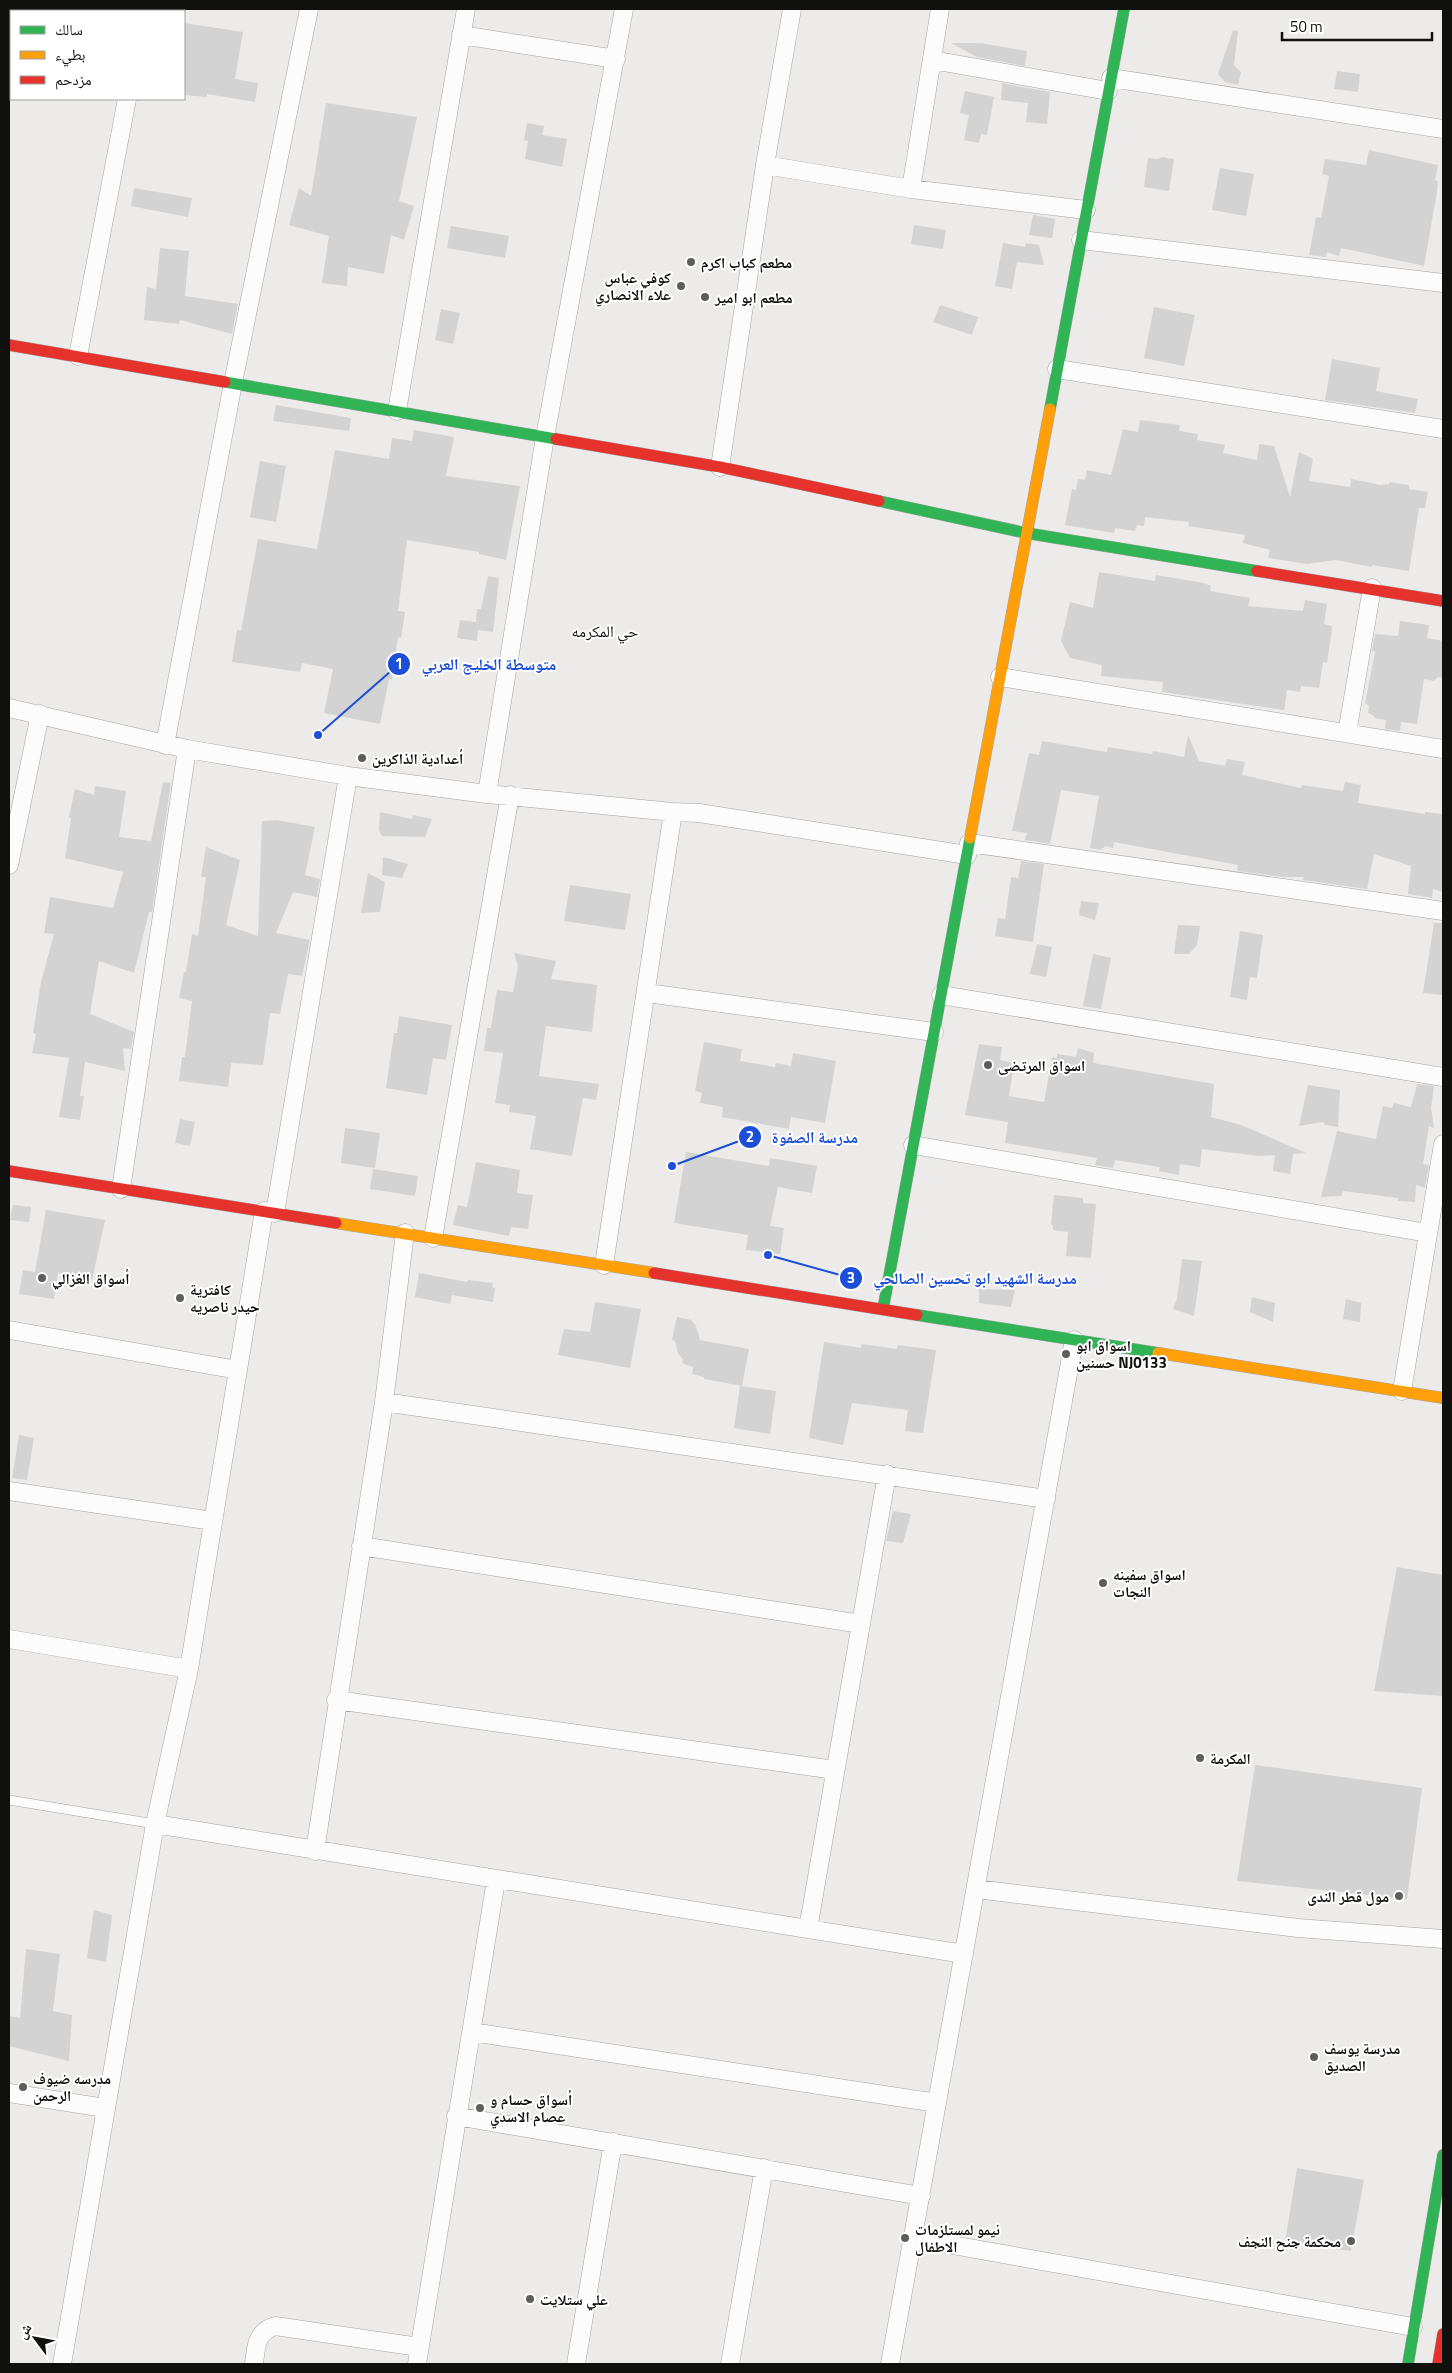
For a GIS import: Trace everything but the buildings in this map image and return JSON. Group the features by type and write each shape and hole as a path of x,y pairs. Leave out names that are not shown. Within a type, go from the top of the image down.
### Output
{"street":[{"path":"165,745 233,383 309,9"},
{"path":"397,412 466,9"},
{"path":"487,794 545,437 624,9"},
{"path":"720,467 765,165 792,9"},
{"path":"911,189 940,9"},
{"path":"883,1309 1124,9"},
{"path":"461,35 616,59"},
{"path":"932,60 1443,129"},
{"path":"78,356 127,100"},
{"path":"765,165 911,189 1086,210"},
{"path":"1081,240 1443,283"},
{"path":"9,345 720,467 1026,533 1443,601"},
{"path":"1057,369 1443,429"},
{"path":"1346,733 1372,588"},
{"path":"1000,677 1443,749"},
{"path":"9,708 187,750 348,776 487,794 699,813 1443,911"},
{"path":"9,865 40,714"},
{"path":"121,1188 187,750"},
{"path":"62,2364 155,1824 189,1669 238,1370 269,1212 348,776"},
{"path":"434,1238 510,795"},
{"path":"604,1265 647,993 673,812"},
{"path":"647,993 934,1032"},
{"path":"941,995 1443,1077"},
{"path":"1402,1391 1443,1144"},
{"path":"913,1145 1428,1234"},
{"path":"9,1171 1443,1398"},
{"path":"315,1851 336,1700 384,1402 405,1234"},
{"path":"9,1330 238,1370"},
{"path":"890,2364 1074,1340"},
{"path":"384,1402 887,1474 1046,1499"},
{"path":"808,1929 887,1474"},
{"path":"9,1491 213,1520"},
{"path":"361,1546 861,1624"},
{"path":"9,1639 189,1669"},
{"path":"336,1700 835,1770"},
{"path":"155,1824 964,1954"},
{"path":"254,2364 259,2336 266,2329 275,2326 418,2356 496,1880"},
{"path":"976,1889 1298,1928 1443,1939"},
{"path":"472,2032 937,2103"},
{"path":"9,2093 105,2108"},
{"path":"456,2116 921,2196"},
{"path":"576,2364 613,2142"},
{"path":"1408,2364 1443,2155"},
{"path":"730,2364 764,2168"},
{"path":"913,2238 1413,2327"},
{"path":"1438,2364 1443,2334"}],"lane":[{"path":"9,1800 155,1824"}],"traffic: fast":[{"path":"1050,409 1124,9"},
{"path":"225,382 556,439"},
{"path":"879,501 1026,533 1257,571"},
{"path":"883,1309 970,838"},
{"path":"917,1315 1158,1353"},
{"path":"1408,2364 1443,2155"}],"traffic: slow":[{"path":"970,838 1050,409"},
{"path":"336,1223 654,1273"},
{"path":"1158,1353 1443,1398"}],"traffic: jam":[{"path":"9,345 225,382"},
{"path":"556,439 720,467 879,501"},
{"path":"1257,571 1443,601"},
{"path":"9,1171 336,1223"},
{"path":"654,1273 917,1315"},
{"path":"1438,2364 1443,2334"}],"place":[{"name":"مطعم كباب اكرم","path":"691,262"},
{"name":"كوفي عباس علاء الانصاري","path":"681,286"},
{"name":"مطعم ابو امير","path":"705,297"},
{"name":"متوسطة الخليج العربي","path":"318,735"},
{"name":"أعدادية الذاكرين","path":"362,758"},
{"name":"اسواق المرتضى","path":"988,1065"},
{"name":"مدرسة الصفوة","path":"672,1166"},
{"name":"مدرسة الشهيد ابو تحسين الصالحي","path":"768,1255"},
{"name":"أسواق الغزالي","path":"42,1278"},
{"name":"كافترية حيدر ناصريه","path":"180,1298"},
{"name":"اسواق ابو حسنين NJ0133","path":"1066,1354"},
{"name":"اسواق سفينه النجات","path":"1103,1583"},
{"name":"المكرمة","path":"1200,1758"},
{"name":"مول قطر الندى","path":"1399,1896"},
{"name":"مدرسة يوسف الصديق","path":"1314,2057"},
{"name":"مدرسه ضيوف الرحمن","path":"23,2087"},
{"name":"أسواق حسام و عصام الاسدي","path":"480,2108"},
{"name":"نيمو لمستلزمات الاطفال","path":"905,2238"},
{"name":"محكمة جنح النجف","path":"1351,2241"},
{"name":"علي ستلايت","path":"530,2299"}],"district":[{"name":"حي المكرمه","path":"605,631"}]}
